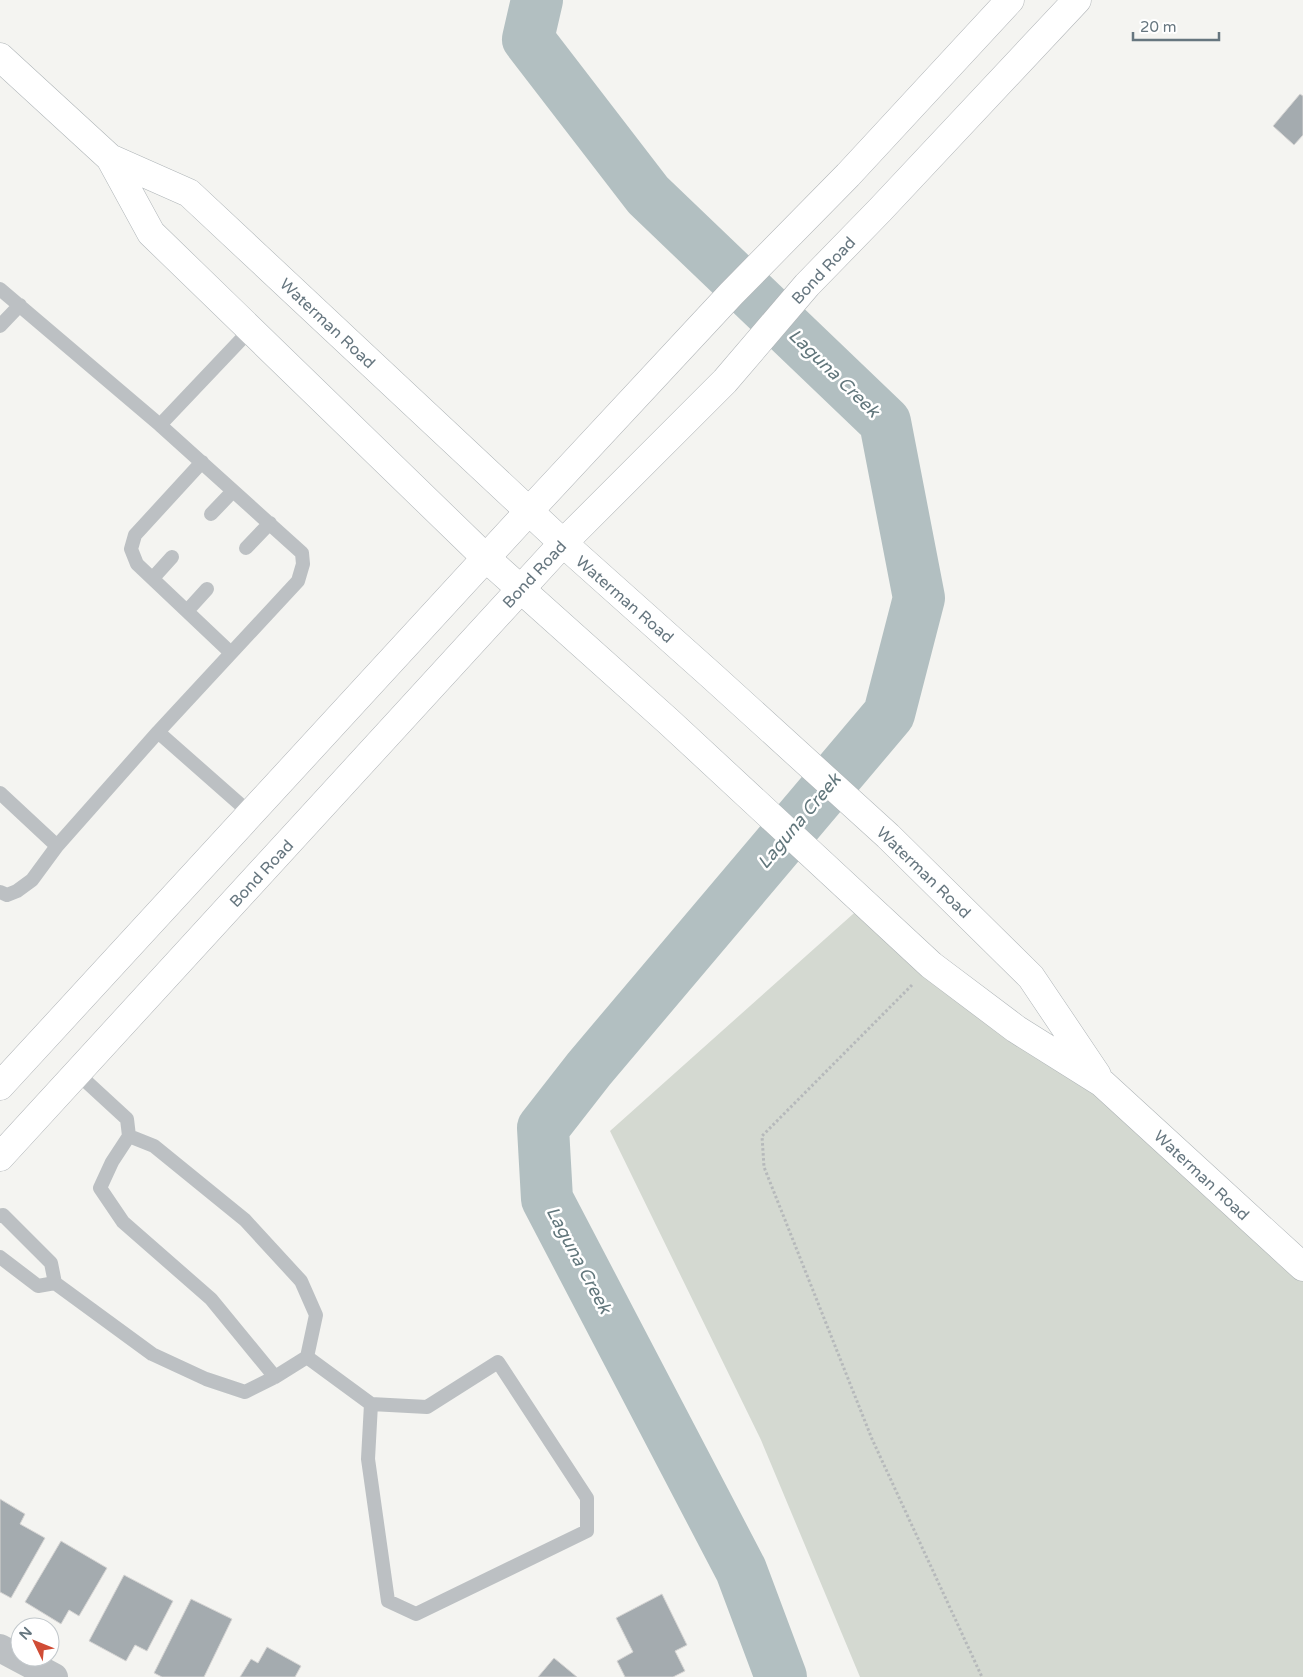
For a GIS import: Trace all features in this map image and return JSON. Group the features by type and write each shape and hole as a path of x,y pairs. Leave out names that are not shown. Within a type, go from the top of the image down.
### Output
{"main road":[{"path":"0,1086 529,511 792,230 848,175 1010,0"},
{"name":"Bond Road","path":"0,1157 563,543 725,381 807,286 1077,0"},
{"name":"Waterman Road","path":"0,57 110,158 151,233 486,558 668,721 932,965 1016,1029 1102,1082 1303,1268"},
{"name":"Waterman Road","path":"110,158 189,192 563,543 888,836 1031,977 1102,1082"}],"street":[{"path":"0,1648 54,1677"}],"lane":[{"path":"0,289 160,425 302,552 303,564 298,581 158,732 57,846 32,880 7,896 0,892"},
{"path":"0,326 20,305"},
{"path":"160,425 250,329"},
{"path":"202,462 135,535 131,550 137,564 231,653"},
{"path":"211,514 233,491"},
{"path":"246,548 270,523"},
{"path":"153,578 172,556"},
{"path":"187,611 207,589"},
{"path":"158,732 251,814"},
{"path":"0,794 57,846"},
{"path":"77,1073 127,1119 129,1136 112,1162 100,1188 123,1222 211,1299 275,1377"},
{"path":"0,1216 3,1216 51,1263 55,1282 152,1354 206,1379 245,1392 275,1377 307,1357 316,1315 301,1281 238,1214 154,1146 129,1136"},
{"path":"0,1257 38,1286 55,1282"},
{"path":"307,1357 371,1404 427,1407 498,1362 587,1498 587,1530 416,1614 388,1601 368,1459 371,1404"}],"path":[{"path":"932,965 762,1136 764,1168 872,1439 982,1677"}],"shaded area":[{"path":"862,906 1303,1262 1303,1677 860,1677 761,1440 610,1131"}],"building":[{"path":"1300,94 1303,96 1303,135 1294,145 1273,126"},
{"path":"0,1499 25,1514 20,1524 45,1538 11,1598 0,1592"},
{"path":"61,1541 107,1568 79,1616 69,1610 61,1624 60,1617 50,1617 25,1602"},
{"path":"124,1575 173,1601 147,1651 135,1645 126,1661 89,1641"},
{"path":"662,1594 687,1645 675,1651 685,1671 673,1677 625,1677 617,1661 633,1652 616,1618"},
{"path":"191,1599 232,1619 204,1677 162,1677 154,1673"},
{"path":"267,1647 301,1666 295,1677 240,1677 251,1659 258,1663"},
{"path":"554,1658 577,1677 538,1677"}],"waterway":[{"name":"Laguna Creek","path":"537,0 528,39 648,195 885,422 919,598 889,714 589,1069 543,1128 547,1199 741,1570 781,1677"}]}
